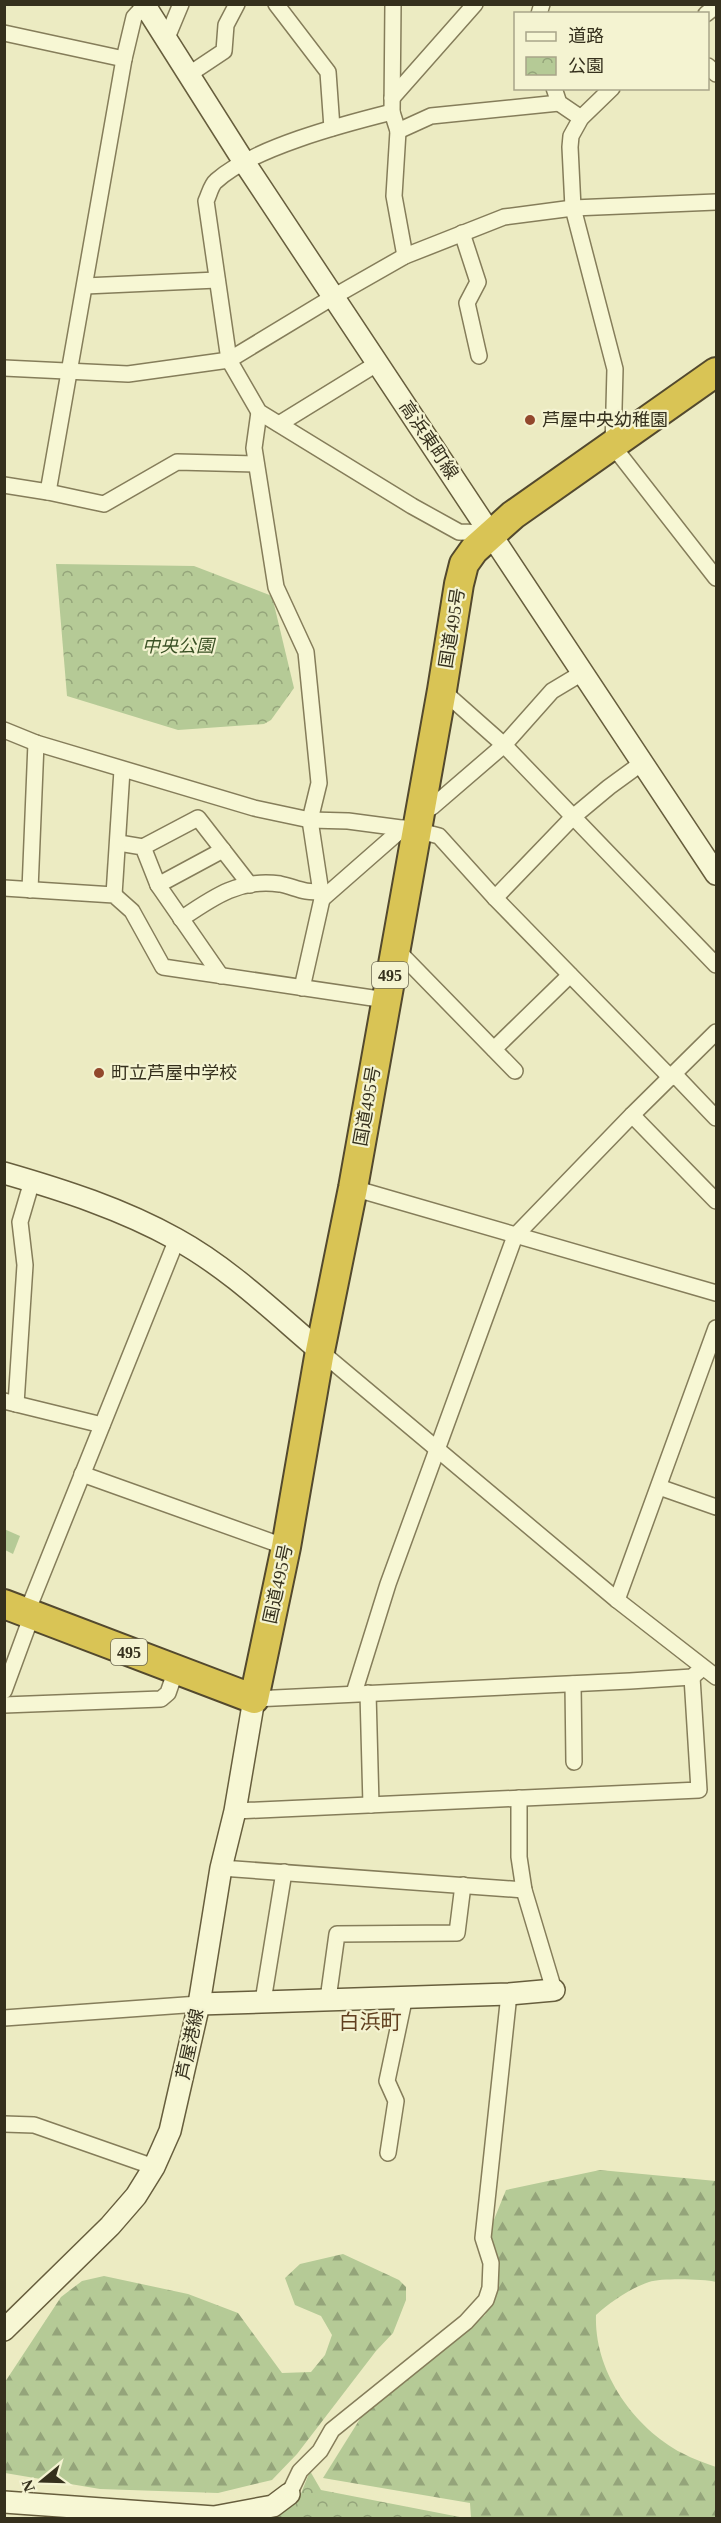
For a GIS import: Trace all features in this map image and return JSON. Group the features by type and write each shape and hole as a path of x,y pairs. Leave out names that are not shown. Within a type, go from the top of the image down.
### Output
{"highway":[{"name":"国道495号","path":"254,1699 286,1548 320,1351 353,1188 395,948 413,821 442,690 464,564 474,550 513,514 614,446 717,372"},
{"name":"495","path":"16,1608 254,1699"}],"main road":[{"name":"高浜東町線","path":"144,5 333,297 717,874"},
{"path":"4,1173 122,1212 177,1239 229,1274 320,1351"},
{"name":"芦屋港線","path":"4,2330 110,2226 136,2196 154,2167 171,2131 199,2004 221,1868 235,1811 254,1699"},
{"path":"199,2004 509,1994 554,1990"},
{"path":"4,2502 214,2517 273,2506 289,2494"}],"street":[{"path":"166,40 181,4"},
{"path":"188,75 224,51 226,25 237,4"},
{"path":"276,4 328,72 332,128"},
{"path":"393,4 392,105 398,131 394,196 405,256"},
{"path":"475,4 392,105 244,162 214,182 206,201 229,360 259,411 412,506 459,532 492,533"},
{"path":"48,492 124,59 134,17 144,5"},
{"path":"4,33 124,59"},
{"path":"610,90 580,118 571,136 570,147 573,208 615,369 614,446 717,578"},
{"path":"398,131 431,116 556,96 580,118"},
{"path":"4,368 128,374 229,360 405,256 504,218 573,208 717,202"},
{"path":"462,233 478,282 467,303 479,356"},
{"path":"85,286 217,280"},
{"path":"279,424 378,363"},
{"path":"259,411 254,448 256,464 276,587 306,652 319,783 310,820 321,895 302,988"},
{"path":"4,485 104,504 177,462 256,464"},
{"path":"321,895 432,807 504,745 552,691 582,673"},
{"path":"442,690 504,745 717,965"},
{"path":"4,730 36,743 122,770 254,808 310,820 413,821 439,836 570,975 717,1118"},
{"path":"30,890 36,743"},
{"path":"495,898 573,817 642,763"},
{"path":"114,895 122,770"},
{"path":"119,843 143,847 198,818 250,885"},
{"path":"143,847 158,885 221,976"},
{"path":"158,885 223,850"},
{"path":"181,919 219,893 250,885 279,884 321,895"},
{"path":"4,888 114,895 132,911 163,967 386,1000"},
{"path":"395,948 515,1071"},
{"path":"494,1049 570,975"},
{"path":"371,1805 361,1693 388,1584 515,1236 632,1115 717,1032"},
{"path":"632,1115 717,1201"},
{"path":"32,1181 20,1222 25,1265 10,1402 102,1425"},
{"path":"353,1188 717,1293"},
{"path":"4,1691 29,1623 16,1608 82,1474 177,1239"},
{"path":"617,1600 659,1486 712,1357 717,1328"},
{"path":"320,1351 617,1600 710,1672"},
{"path":"82,1474 286,1548"},
{"path":"659,1486 717,1506"},
{"path":"4,1705 162,1699 168,1693 176,1670"},
{"path":"254,1699 573,1684 710,1672"},
{"path":"235,1811 699,1790 710,1672"},
{"path":"573,1684 574,1762"},
{"path":"519,1798 519,1857 524,1890 554,1990"},
{"path":"221,1868 524,1890"},
{"path":"263,2001 284,1872"},
{"path":"328,1999 337,1934 457,1933 463,1885"},
{"path":"289,2494 300,2471 320,2451 332,2430 466,2322 486,2300 490,2288 491,2263 483,2238 509,1994"},
{"path":"388,2153 396,2102 387,2081 405,1996"},
{"path":"4,2018 199,2004"},
{"path":"4,2124 34,2124 154,2167"}],"green space":[{"name":"中央公園","path":"56,564 194,566 272,596 294,688 271,720 264,724 178,730 67,696"},
{"path":"4,1529 20,1536 13,1554 5,1550"},
{"path":"600,2170 716,2181 716,2282 682,2279 649,2282 621,2296 596,2315 597,2336 609,2376 633,2413 664,2442 686,2455 716,2467 716,2518 471,2518 470,2503 323,2478 368,2406 485,2315 494,2295 489,2232 506,2190"},
{"path":"343,2254 399,2280 406,2287 406,2300 393,2333 376,2351 297,2454 272,2480 218,2493 100,2489 5,2473 5,2382 61,2297 82,2281 104,2276 188,2294 238,2313 282,2373 311,2372 325,2355 332,2335 321,2316 295,2305 285,2278 300,2264"},
{"path":"310,2471 321,2490 465,2518 265,2518 300,2496"}],"place":[{"name":"芦屋中央幼稚園","path":"530,420"},
{"name":"町立芦屋中学校","path":"99,1073"}],"district":[{"name":"白浜町","path":"370,2022"}]}
